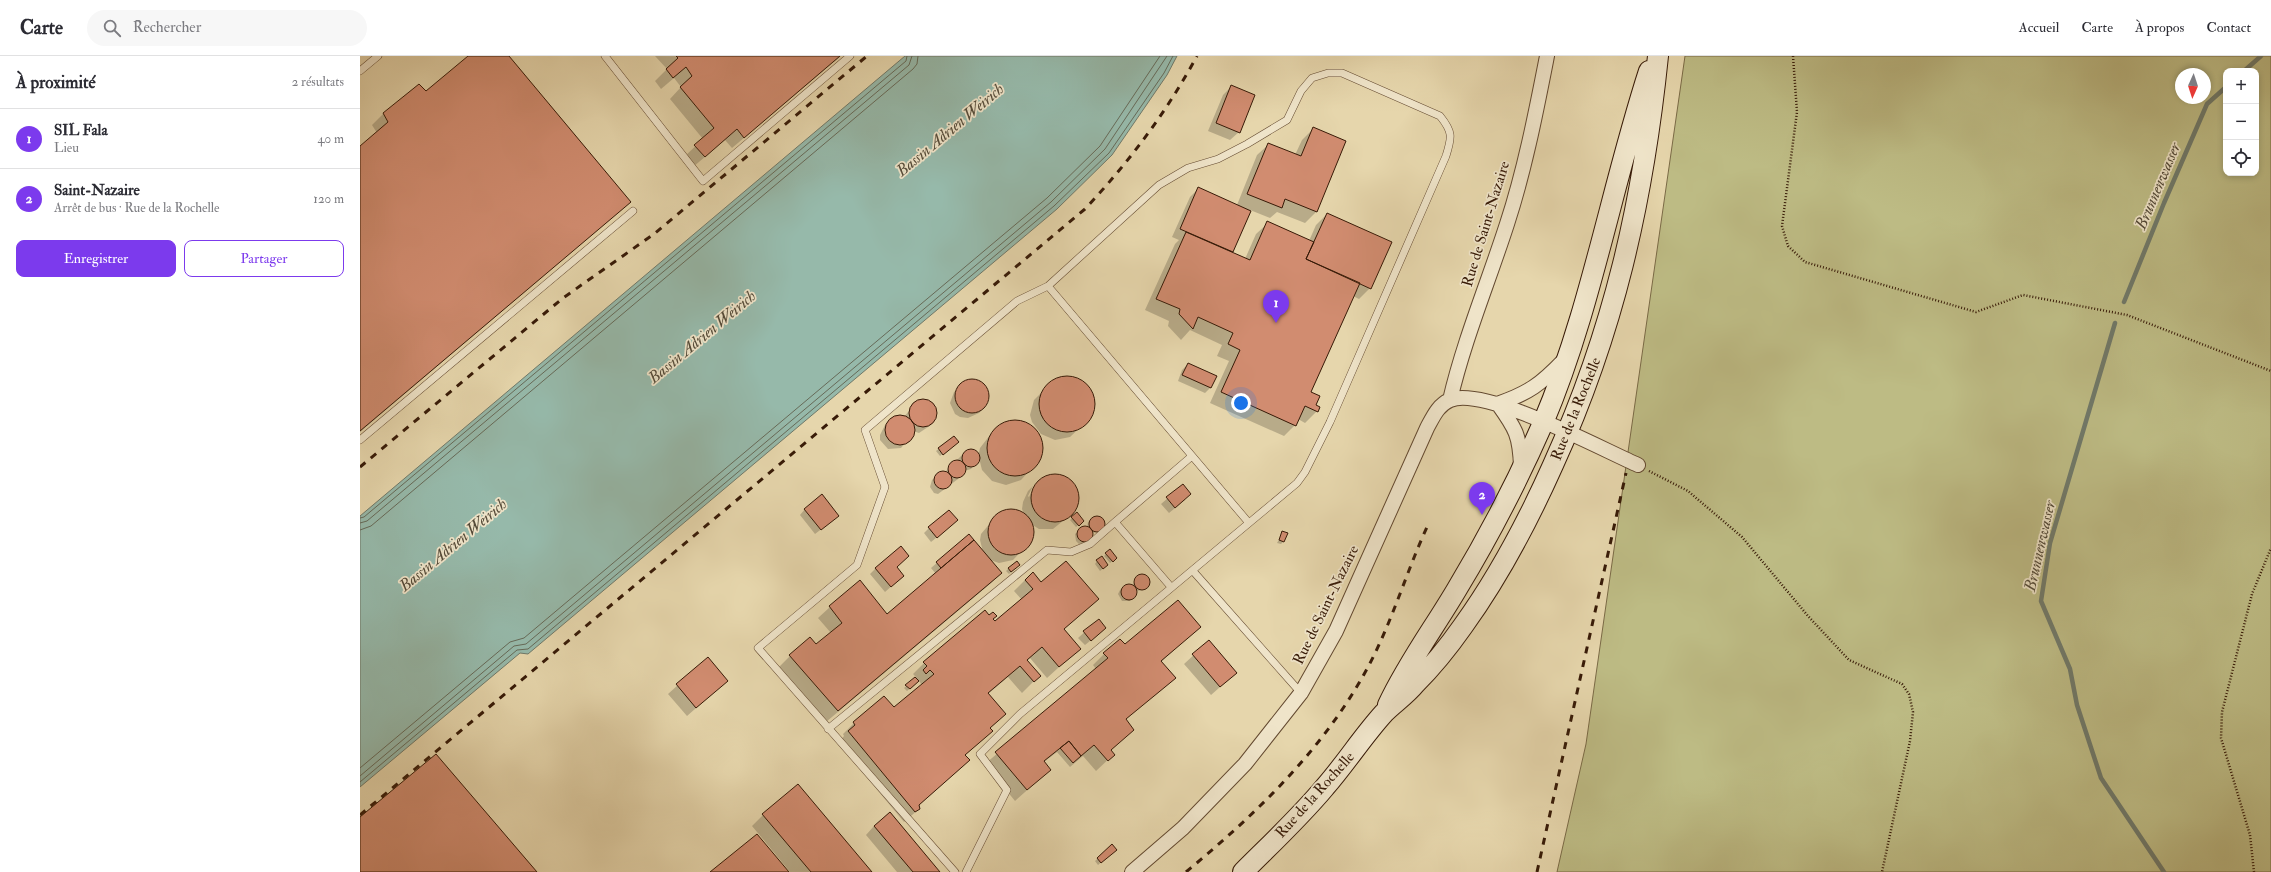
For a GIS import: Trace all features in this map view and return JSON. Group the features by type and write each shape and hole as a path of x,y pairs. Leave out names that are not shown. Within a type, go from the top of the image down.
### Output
{"main road":[{"name":"Rue de la Rochelle","path":"1383,714 1403,672 1448,603 1490,533 1543,422 1586,301 1632,122 1654,56"},
{"name":"Rue de la Rochelle","path":"1243,872 1325,788 1383,714 1415,685 1441,656 1478,605 1522,531 1568,433 1603,338 1628,249 1653,110 1658,56"}],"street":[{"name":"Rue de Saint-Nazaire","path":"1132,872 1183,828 1244,764 1301,693 1336,631 1427,428 1436,412 1450,400 1460,361 1507,222 1533,124 1547,56"},
{"path":"1497,404 1522,395 1542,383 1567,357"},
{"path":"1450,400 1464,398 1478,399 1497,404 1543,422 1638,465"},
{"path":"1497,404 1516,430 1520,448 1521,470"}],"lane":[{"path":"360,71 378,56"},
{"path":"605,56 703,181 850,56"},
{"path":"955,872 758,648 857,565 885,487 864,430 1017,301 1048,286 1159,185 1188,168 1218,159 1247,144 1287,120 1301,91 1312,78 1328,73 1342,73 1440,116 1449,126 1452,137 1446,156 1330,422 1305,472 1296,483 1249,523 1020,714 980,754 1007,790 966,872"},
{"path":"360,440 633,211"},
{"path":"1048,286 1249,523"},
{"path":"828,729 1048,550 1071,552 1090,544 1192,456"},
{"path":"1115,522 1171,587"},
{"path":"1192,570 1301,693"}],"path":[{"path":"1793,56 1797,112 1782,226 1788,246 1805,262 1976,312 2023,295 2127,315 2271,371"},
{"path":"1638,465 1688,491 1742,537 1808,616 1849,660 1902,684 1909,694 1913,712 1910,741 1882,872"},
{"path":"2254,872 2250,835 2221,738 2222,712 2252,594 2271,548"}],"shaded area":[{"path":"1685,56 2271,56 2271,872 1557,872 1586,744"}],"water":[{"name":"Bassin Adrien Weirich","path":"905,56 1177,56 1167,75 1112,155 1057,209 528,654 520,653 360,787 360,516"}],"building":[{"path":"468,56 509,56 631,202 360,431 360,146 388,122 383,113 419,84 426,91"},
{"path":"676,56 840,56 744,138 737,129 705,157 694,145 714,128 680,87 692,76 686,67 673,78 666,69 678,58"},
{"path":"1231,85 1255,95 1240,133 1216,123"},
{"path":"1313,127 1346,141 1317,212 1285,199 1282,208 1247,194 1268,143 1301,156"},
{"path":"1198,187 1251,211 1233,252 1180,229"},
{"path":"1327,213 1392,242 1371,289 1306,259"},
{"path":"1267,221 1314,242 1306,259 1360,283 1311,392 1320,396 1316,405 1320,407 1318,412 1305,406 1296,426 1221,392 1240,350 1228,344 1233,333 1198,317 1193,329 1179,314 1180,309 1156,299 1186,232 1250,260"},
{"path":"1188,363 1217,376 1211,388 1182,375"},
{"path":"1061,376 1073,376 1083,380 1091,388 1095,398 1095,410 1091,420 1083,428 1073,432 1061,432 1051,428 1043,420 1039,410 1039,398 1043,388 1051,380"},
{"path":"969,379 975,379 979,380 986,386 989,396 988,403 982,410 975,413 969,413 965,412 958,406 955,399 955,393 956,389 962,382"},
{"path":"923,399 933,403 937,413 933,423 923,427 913,423 909,413 913,403"},
{"path":"900,415 906,416 914,424 914,436 906,444 900,445 894,444 886,436 885,430 886,424 894,416"},
{"path":"1010,420 1020,420 1035,428 1041,437 1043,448 1041,459 1035,468 1020,476 1010,476 999,471 992,464 987,453 987,443 992,432 999,425"},
{"path":"954,436 959,442 943,455 938,448"},
{"path":"971,449 975,450 979,454 979,462 975,466 971,467 967,466 963,462 962,458 963,454 967,450"},
{"path":"957,460 963,463 966,469 963,475 957,478 951,475 948,469 951,463"},
{"path":"943,471 949,474 952,480 949,486 943,489 937,486 934,480 937,474"},
{"path":"1050,474 1060,474 1072,481 1079,493 1079,503 1072,515 1060,522 1050,522 1042,518 1035,511 1031,503 1031,493 1035,485 1042,478"},
{"path":"1183,484 1191,494 1175,508 1166,497"},
{"path":"822,494 839,516 821,530 804,509"},
{"path":"1011,509 1024,513 1030,519 1034,532 1030,545 1024,551 1011,555 998,551 992,545 988,532 992,519 998,513"},
{"path":"949,510 958,520 937,538 928,527"},
{"path":"1077,512 1084,521 1079,526 1071,517"},
{"path":"1097,516 1103,518 1105,524 1103,530 1097,532 1091,530 1089,524 1091,518"},
{"path":"1085,526 1091,528 1093,534 1091,540 1085,542 1079,540 1077,534 1079,528"},
{"path":"1282,531 1288,533 1284,542 1279,540"},
{"path":"969,534 974,540 941,568 936,562"},
{"path":"974,540 1002,573 838,711 789,655 810,637 816,644 842,623 829,606 860,580 887,614"},
{"path":"901,546 909,556 897,567 904,576 891,587 875,568"},
{"path":"1110,549 1117,558 1113,562 1105,553"},
{"path":"1102,556 1108,565 1103,569 1096,560"},
{"path":"1017,561 1020,565 1011,572 1008,568"},
{"path":"1066,561 1099,599 1064,629 1081,649 1059,667 1042,647 1027,660 1041,676 1034,682 1020,666 988,693 1006,714 990,728 993,731 965,755 970,760 919,805 920,809 915,812 848,731 855,725 853,722 884,696 894,707 934,674 930,670 926,674 923,670 927,666 923,662 985,610 989,615 993,612 997,616 993,619 995,621 1033,589 1025,580 1033,572 1041,582"},
{"path":"1142,574 1148,576 1150,582 1148,588 1142,590 1136,588 1134,582 1136,576"},
{"path":"1129,584 1135,586 1137,592 1135,598 1129,600 1123,598 1121,592 1123,586"},
{"path":"1178,600 1201,627 1161,661 1176,678 1126,719 1134,730 1111,750 1115,755 1108,761 1094,745 1081,756 1069,741 1044,761 1051,770 1027,790 995,752 1108,658 1103,653 1120,639 1125,644"},
{"path":"1099,619 1106,628 1091,641 1083,631"},
{"path":"1209,640 1237,673 1220,687 1192,654"},
{"path":"708,657 728,681 696,708 676,684"},
{"path":"915,677 919,681 910,689 905,685"},
{"path":"1069,741 1081,756 1073,763 1060,748"},
{"path":"436,754 537,872 360,872 360,817"},
{"path":"798,784 872,872 811,872 762,814"},
{"path":"890,812 940,872 913,872 874,826"},
{"path":"757,834 789,872 710,872"},
{"path":"1112,844 1117,850 1101,863 1097,858"}],"waterway":[{"name":"Brunnenwasser","path":"2247,68 2261,56"},
{"name":"Brunnenwasser","path":"2124,302 2164,203 2207,104 2223,90"},
{"name":"Brunnenwasser","path":"2115,323 2050,543 2041,601 2070,669 2077,705 2101,778 2164,872"}],"railway":[{"path":"360,467 563,298 654,234 867,56"},
{"path":"360,815 1085,209 1132,155 1160,117 1197,56"},
{"path":"1537,872 1626,473"},
{"path":"1186,872 1263,803 1310,752 1331,725 1350,697 1377,650 1427,527"}],"place":[{"name":"SIL Fala","path":"1276,323"},
{"name":"Saint-Nazaire","path":"1482,515"}]}
